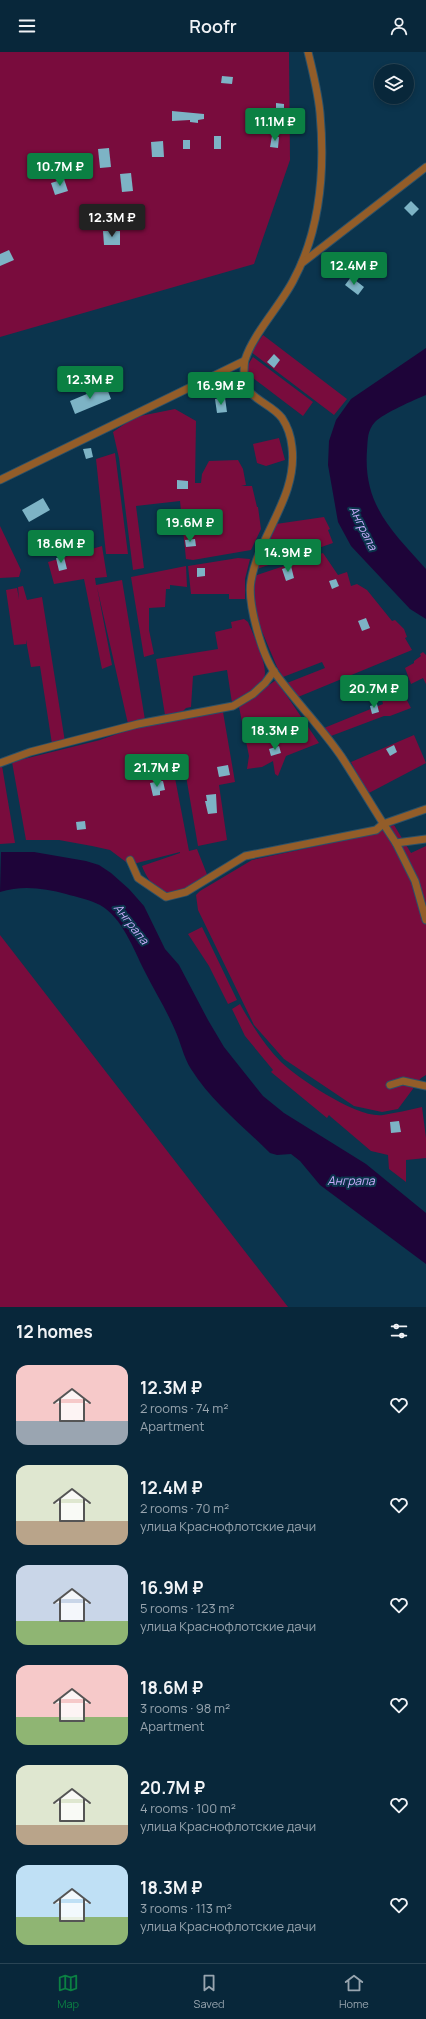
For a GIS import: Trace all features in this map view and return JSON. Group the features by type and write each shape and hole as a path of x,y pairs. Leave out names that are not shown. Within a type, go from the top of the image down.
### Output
{"street":[{"path":"308,52 320,111 321,166 316,210 300,265 284,297 254,342 244,362 244,382 250,394 281,417 289,432 292,448 288,487 283,504 262,543 256,561 249,596 256,624 274,671 341,756 383,824 396,842 415,881 423,902 426,920"},
{"path":"300,265 426,167"},
{"path":"0,480 244,362"},
{"path":"0,763 30,752 138,724 233,706 253,694 266,683 274,671"},
{"path":"130,860 138,878 166,897 186,892 246,856 376,830 383,824 426,809"},
{"path":"396,842 426,839"},
{"path":"390,1084 403,1081 426,1086"}],"shaded area":[{"path":"0,52 289,52 290,160 254,264 0,337"},
{"path":"263,335 347,399 334,415 251,352"},
{"path":"253,357 313,402 303,416 244,371"},
{"path":"175,409 196,421 195,483 201,483 202,474 209,461 238,460 243,469 246,485 241,486 252,486 258,507 261,529 251,550 193,560 186,559 180,501 136,506 144,568 133,570 119,458 113,432 135,417"},
{"path":"279,438 285,460 266,466 257,463 253,444"},
{"path":"115,453 128,554 106,554 96,459"},
{"path":"324,517 330,529 328,530 333,543 254,570 259,556 268,552 267,542 276,524"},
{"path":"0,526 21,570 19,577 0,578"},
{"path":"102,546 107,577 95,578 96,585 122,580 145,720 128,724 97,587 112,665 102,669 84,579 54,584 48,562"},
{"path":"323,553 338,575 347,572 351,586 357,584 367,590 392,621 395,620 404,629 407,637 405,638 412,650 298,697 287,683 325,668 322,662 283,677 277,667 251,605 254,576"},
{"path":"238,558 250,559 245,579 245,599 229,599 229,594 191,594 188,566"},
{"path":"186,566 187,587 170,585 170,589 166,589 165,607 149,608 149,630 154,654 144,657 131,577"},
{"path":"23,586 27,600 42,597 65,742 52,744 40,666 31,667 26,640 26,644 14,645 6,590 17,588 19,599 18,587"},
{"path":"244,619 248,622 257,642 264,666 264,678 258,686 232,703 227,670 193,676 191,707 186,708 183,711 165,715 156,659 218,649 215,632 232,628 231,622"},
{"path":"423,652 426,655 426,684 423,678 411,684 405,668 414,663 414,661 421,656 420,654"},
{"path":"276,680 319,743 286,756 278,776 275,774 273,761 262,767 247,769 249,756 239,707"},
{"path":"401,689 411,708 390,716 384,716 331,736 324,728 383,704 381,696"},
{"path":"223,712 235,782 219,785 227,840 198,846 186,776 175,778 189,851 197,849 210,882 198,889 178,896 166,895 160,892 147,877 142,866 180,852 133,864 126,862 110,850 59,840 26,840 12,762 100,740 131,729"},
{"path":"414,735 426,763 367,794 351,762"},
{"path":"2,766 15,843 0,844 0,767"},
{"path":"394,825 411,853 426,846 426,1075 421,1078 398,1109 382,1112 354,1106 284,1059 254,1025 198,910 196,895 200,891 252,860 374,834 382,828"},
{"path":"202,927 237,1000 228,1004 209,966 188,934"},
{"path":"0,935 288,1307 0,1307"},
{"path":"240,1004 269,1049 281,1062 301,1078 329,1096 359,1111 372,1115 383,1115 422,1107 426,1138 426,1158 406,1160 406,1182 389,1169 388,1155 371,1151 329,1115 327,1118 271,1072 273,1070 245,1036 232,1009"}],"water":[{"name":"Анграпа","path":"426,348 426,395 407,403 379,418 375,422 368,435 367,469 375,502 382,516 391,529 426,569 426,619 410,609 351,546 338,522 328,465 329,441 336,420 351,399"},
{"name":"Анграпа","path":"1,852 34,852 86,861 99,865 111,873 129,889 144,906 165,949 179,965 224,1047 263,1096 284,1113 366,1164 426,1213 426,1264 320,1185 300,1161 291,1154 277,1155 270,1153 208,1092 188,1064 164,1007 126,934 115,917 108,910 100,905 75,896 50,890 25,888 0,892"}],"building":[{"path":"222,76 233,77 232,84 221,83"},
{"path":"276,103 284,104 284,113 276,112"},
{"path":"172,111 204,114 204,119 198,120 198,123 190,122 190,120 172,121"},
{"path":"214,136 221,136 221,149 214,149"},
{"path":"272,136 279,137 278,148 270,147"},
{"path":"183,140 190,140 190,149 183,149"},
{"path":"163,141 164,157 152,157 151,142"},
{"path":"109,148 111,167 100,168 98,149"},
{"path":"131,173 133,191 122,192 120,174"},
{"path":"64,179 68,191 55,195 51,183"},
{"path":"411,201 419,209 412,216 404,208"},
{"path":"103,231 120,231 120,245 104,245"},
{"path":"9,250 14,260 0,266 0,254"},
{"path":"351,277 364,287 358,295 345,285"},
{"path":"274,354 280,360 274,368 267,362"},
{"path":"106,386 111,399 75,414 70,401"},
{"path":"225,398 227,412 217,413 215,399"},
{"path":"91,448 93,457 86,459 83,449"},
{"path":"177,480 188,481 188,489 177,489"},
{"path":"43,498 50,510 29,522 22,510"},
{"path":"195,539 196,546 186,547 185,540"},
{"path":"64,557 67,569 59,571 56,558"},
{"path":"291,566 294,578 286,581 282,569"},
{"path":"197,568 205,568 205,576 197,577"},
{"path":"336,579 339,586 332,589 329,581"},
{"path":"366,618 370,628 362,631 358,621"},
{"path":"377,704 379,712 372,714 370,706"},
{"path":"394,745 397,752 390,756 386,749"},
{"path":"279,746 281,753 271,756 269,749"},
{"path":"228,765 230,775 219,777 217,767"},
{"path":"163,781 165,790 160,791 160,795 153,796 150,783"},
{"path":"216,794 217,813 208,814 205,801 207,801 206,795"},
{"path":"85,821 86,829 77,830 76,822"},
{"path":"399,1121 401,1132 391,1133 390,1122"}]}
